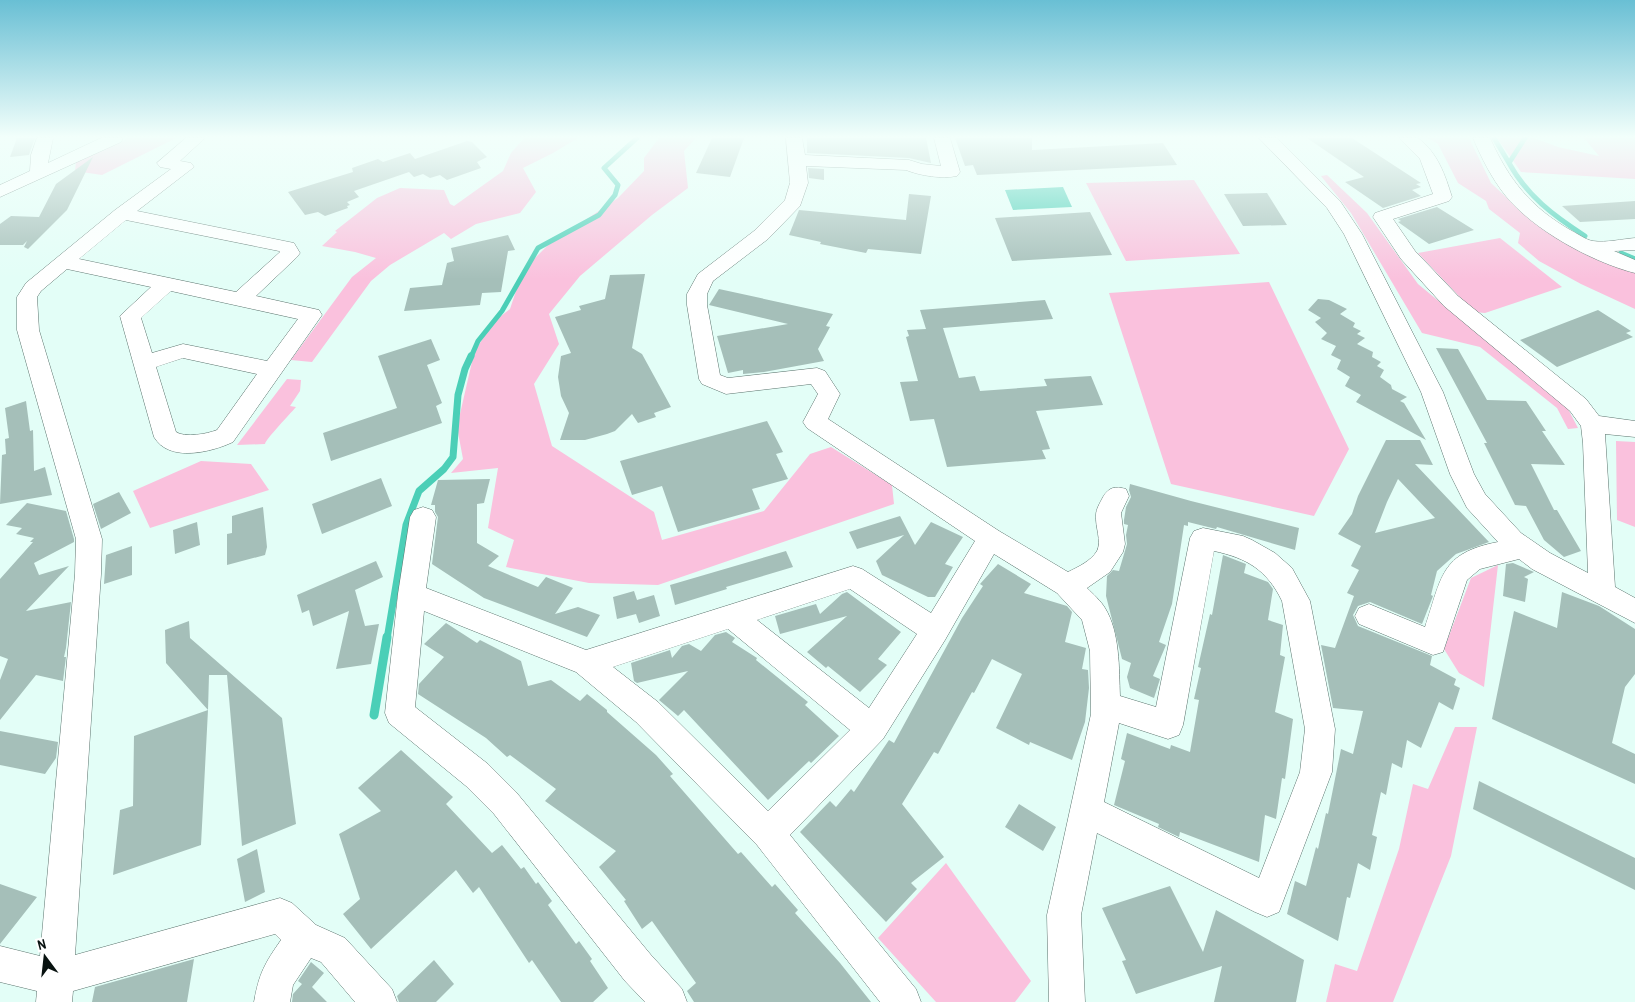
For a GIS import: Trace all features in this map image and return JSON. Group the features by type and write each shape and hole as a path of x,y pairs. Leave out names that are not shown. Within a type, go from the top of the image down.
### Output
{"street":[{"path":"0,192 12,185"},
{"path":"0,201 32,185"},
{"path":"56,990 89,539 28,330 27,297 33,287 122,214 161,185"},
{"path":"798,185 794,202 761,235 705,278 697,294 697,305 710,379 726,386 817,376 829,394 815,422 990,538 1067,585 1094,615 1104,651 1106,714 1064,915 1067,1002"},
{"path":"1314,185 1334,205 1346,222 1432,392 1462,474 1476,501 1512,540 1541,561 1635,611"},
{"path":"1439,185 1443,197 1382,217 1408,255 1452,301 1578,405 1592,424 1595,443 1602,593"},
{"path":"1506,185 1520,201 1566,236 1635,267"},
{"path":"122,214 287,247 290,252 240,300"},
{"path":"1590,248 1635,244"},
{"path":"63,262 167,284 240,300 312,315 225,436 214,441 177,444 166,437 130,316 167,284"},
{"path":"144,363 183,351 272,370"},
{"path":"1592,424 1635,429"},
{"path":"1067,585 1088,576 1105,560 1112,543 1106,514 1117,496"},
{"path":"423,517 412,594 400,713 476,775 505,803 638,968 669,1002"},
{"path":"768,834 872,730 935,631 990,538"},
{"path":"1086,810 1267,900 1316,772 1320,729 1296,601 1283,576 1266,561 1243,547 1203,538 1168,725 1106,705"},
{"path":"1369,616 1433,643 1456,574 1471,561 1492,554 1523,548"},
{"path":"586,663 853,577 935,631"},
{"path":"412,594 586,663 647,712 768,834 904,1002"},
{"path":"732,616 872,730"},
{"path":"0,964 56,990 280,915 304,937 333,950 378,1002"},
{"path":"272,1002 276,978 304,937"}],"shaded area":[{"path":"484,185 532,185 536,192 520,213 476,224 451,239 444,233 390,265 371,281 312,362 291,360 352,277 376,258 322,246 337,232 335,231 377,198 400,188 444,190 450,204 454,206"},
{"path":"631,185 688,185 688,188 652,215 580,276 549,314 559,344 534,384 552,446 654,512 662,540 764,511 810,454 831,447 892,485 894,504 658,585 589,583 506,567 514,540 488,528 498,468 451,473 463,459 457,427 474,353 492,323 510,309 523,270 547,246 618,198"},
{"path":"1087,185 1197,185 1240,254 1126,261"},
{"path":"1328,185 1337,185 1367,213 1418,284 1567,407 1578,428 1568,429 1557,408 1480,347 1422,333 1351,213"},
{"path":"1461,185 1493,185 1521,211 1635,272 1635,309 1581,284 1539,261 1518,243 1520,233 1489,209 1486,201"},
{"path":"1063,187 1072,207 1013,210 1005,190"},
{"path":"1500,238 1562,287 1485,313 1474,312 1418,253"},
{"path":"1269,282 1349,449 1314,516 1171,484 1109,293"},
{"path":"287,379 301,380 300,391 290,406 296,407 265,444 237,445"},
{"path":"1616,441 1635,442 1635,527 1617,520"},
{"path":"201,461 251,464 269,490 150,528 133,491"},
{"path":"1498,565 1484,687 1459,673 1444,649 1471,578"},
{"path":"1455,727 1477,727 1451,856 1393,1002 1326,1002 1335,964 1357,971 1399,849 1413,784 1428,789"},
{"path":"946,863 1031,981 1015,1002 936,1002 878,938"}],"building":[{"path":"56,185 79,185 67,210 28,249 24,247 27,241 23,245 0,245 0,224 11,216 39,217"},
{"path":"312,185 372,185 354,191 359,197 347,202 350,205 347,206 348,208 325,216 318,212 305,215 288,192"},
{"path":"1349,185 1417,185 1421,187 1412,190 1421,196 1383,208"},
{"path":"1267,193 1287,225 1243,226 1224,194"},
{"path":"909,194 931,196 921,254 868,249 866,253 820,244 821,242 789,235 799,210 906,220"},
{"path":"1635,201 1635,219 1580,222 1562,206"},
{"path":"1437,207 1474,230 1429,244 1398,222 1401,221 1398,219"},
{"path":"1090,212 1112,255 1012,261 995,218"},
{"path":"508,235 515,250 508,251 501,292 482,293 480,305 404,311 410,288 442,285 447,263 454,261 451,248"},
{"path":"645,274 632,348 642,354 671,407 654,413 656,417 638,423 632,414 615,431 607,434 585,440 560,440 569,413 561,396 558,377 561,356 571,353 555,317 581,310 579,306 605,299 610,275"},
{"path":"719,289 833,314 826,326 830,327 818,349 824,361 764,372 743,374 743,370 728,373 717,336 788,324 709,305"},
{"path":"1318,299 1329,300 1347,309 1340,314 1355,323 1353,327 1361,331 1357,334 1365,338 1357,344 1373,352 1372,357 1381,362 1377,366 1384,370 1380,377 1391,385 1392,389 1407,397 1400,401 1404,403 1426,440 1356,402 1361,395 1345,386 1350,377 1337,369 1341,360 1331,355 1336,346 1321,339 1327,333 1315,322 1321,318 1308,310"},
{"path":"1045,300 1053,319 943,328 959,378 975,376 980,391 1047,386 1044,379 1091,376 1103,405 1036,411 1050,449 1042,450 1046,459 947,467 934,419 910,421 900,382 918,381 906,337 909,336 907,330 926,329 920,310"},
{"path":"1598,310 1631,331 1626,333 1633,337 1557,367 1520,340"},
{"path":"431,339 440,360 427,365 442,403 436,406 442,423 331,461 323,433 397,408 378,356"},
{"path":"1436,348 1458,349 1487,400 1526,401 1546,431 1542,431 1565,465 1531,464 1554,510 1557,510 1581,551 1564,557 1544,540 1526,506 1515,505 1484,443 1487,443"},
{"path":"26,401 30,431 33,430 34,471 45,467 52,495 0,504 2,455 6,454 5,439 9,438 5,408"},
{"path":"767,421 783,452 776,454 788,479 752,489 760,509 678,532 662,486 632,495 620,461"},
{"path":"1386,440 1420,440 1433,465 1415,464 1489,542 1456,554 1437,571 1431,595 1433,596 1422,624 1370,602 1358,606 1353,615 1358,626 1432,656 1430,665 1456,679 1454,685 1460,688 1453,710 1439,702 1421,748 1407,740 1402,768 1392,763 1386,795 1381,792 1372,835 1377,837 1370,870 1358,863 1350,898 1347,897 1338,941 1287,914 1295,881 1306,886 1316,847 1318,849 1326,813 1328,814 1341,749 1353,754 1363,711 1333,708 1321,645 1335,648 1354,596 1347,593 1359,570 1351,566 1361,546 1338,534 1352,514 1358,496","holes":["1398,479 1435,518 1375,533"]},
{"path":"381,478 392,506 322,534 312,504"},
{"path":"490,479 484,503 477,504 477,543 499,556 488,566 538,587 546,577 573,588 555,614 578,607 600,615 587,637 484,598 432,564 438,517 435,512 435,505 431,505 438,480"},
{"path":"1130,484 1299,528 1295,550 1217,527 1216,529 1188,522 1188,526 1184,525 1172,604 1159,642 1166,645 1153,676 1160,679 1154,698 1130,688 1127,677 1131,663 1122,659 1106,596 1107,576 1113,570 1119,571 1127,544 1128,525 1124,524 1124,520 1126,507 1131,497"},
{"path":"119,492 131,513 101,529 93,504"},
{"path":"27,503 66,511 74,539 74,542 34,563 39,575 69,566 26,611 71,602 64,657 66,657 63,681 36,675 0,720 0,680 8,659 0,656 0,579 33,542 30,542 34,538 16,534 22,528 6,525"},
{"path":"263,507 267,547 265,555 227,565 227,534 232,533 232,516"},
{"path":"900,516 915,545 931,522 963,537 945,564 953,567 935,597 928,597 882,575 876,561 904,535 857,549 849,532"},
{"path":"197,522 200,545 175,554 173,530"},
{"path":"132,546 132,575 104,584 106,555"},
{"path":"786,551 793,567 726,587 727,589 675,605 670,585"},
{"path":"1223,555 1246,564 1244,573 1268,582 1273,589 1268,620 1283,625 1280,655 1285,657 1275,712 1293,719 1285,779 1282,778 1276,819 1265,815 1259,862 1180,832 1179,837 1158,827 1159,824 1114,805 1125,761 1121,759 1127,733 1170,749 1171,745 1190,752 1199,700 1194,699 1201,668 1198,667 1210,614 1212,615"},
{"path":"376,561 383,577 355,590 365,626 379,624 371,664 336,669 349,611 313,626 309,610 302,613 297,595"},
{"path":"1513,563 1534,572 1524,577 1528,579 1525,602 1503,596 1506,564"},
{"path":"998,564 1031,584 1024,593 1067,606 1072,612 1065,642 1086,648 1082,669 1088,670 1089,688 1085,722 1072,760 1030,742 1029,745 996,728 1022,674 992,659 938,754 934,752 902,804 944,857 911,883 917,889 886,922 800,832 830,801 836,807 851,789 854,792 889,740 894,743 962,618 983,586 980,584"},
{"path":"634,591 637,600 654,595 660,616 639,623 636,614 617,619 613,597"},
{"path":"847,592 901,632 878,659 887,665 860,692 807,652 847,616 780,634 775,616 816,604 820,614 842,594"},
{"path":"1562,592 1599,606 1635,629 1635,674 1625,687 1612,743 1635,754 1635,784 1492,719 1514,611 1557,628"},
{"path":"189,621 190,638 282,718 296,824 242,846 227,675 209,675 208,710 166,663 165,630"},
{"path":"446,623 477,643 480,640 521,661 528,686 551,680 580,701 587,694 607,710 656,755 673,774 670,776 738,854 741,852 772,887 775,884 798,910 795,913 840,963 871,1002 694,1002 687,991 696,983 652,921 642,929 624,901 626,900 599,867 616,851 545,801 556,789 510,755 507,757 486,738 418,694 419,684 444,657 424,644"},
{"path":"726,632 735,638 732,642 757,658 756,660 808,702 805,705 839,736 811,763 809,761 768,800 684,710 678,716 659,700 688,671 637,683 634,681 631,663 670,650 672,658 682,646 689,644 701,651 715,635"},
{"path":"208,710 201,845 113,875 120,810 133,806 134,736"},
{"path":"0,731 58,742 56,758 45,774 0,765"},
{"path":"401,750 453,797 446,804 492,853 502,845 521,869 524,867 536,884 538,882 552,901 548,905 576,944 579,941 592,959 590,961 608,988 593,1002 561,1002 532,960 529,963 479,887 473,893 456,870 371,949 343,914 360,899 339,834 381,811 358,788"},
{"path":"1479,781 1635,858 1635,890 1473,809"},
{"path":"1019,804 1056,827 1043,851 1005,827"},
{"path":"257,849 265,892 245,902 237,859"},
{"path":"0,884 37,897 0,944"},
{"path":"1170,886 1203,952 1216,910 1304,960 1296,1002 1214,1002 1222,966 1136,994 1122,961 1126,960 1102,908"},
{"path":"194,959 187,1002 92,1002 95,987"},
{"path":"434,960 454,984 436,1002 399,1002 397,996"},
{"path":"311,962 324,973 312,987 327,1002 292,1002 293,994 302,984 298,981"}],"waterway":[{"path":"471,357 478,341 502,311 538,248 599,215 615,195 618,185"},
{"path":"1523,185 1542,204 1585,236"},
{"path":"1621,253 1635,259"},
{"path":"387,639 406,525 419,491 444,469 453,457 458,395 465,369 471,356"},
{"path":"374,715 387,637"}]}
